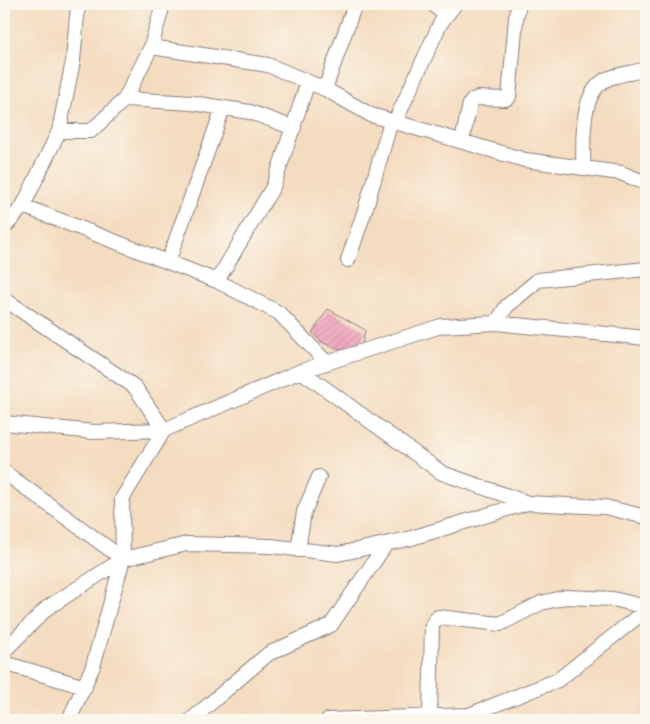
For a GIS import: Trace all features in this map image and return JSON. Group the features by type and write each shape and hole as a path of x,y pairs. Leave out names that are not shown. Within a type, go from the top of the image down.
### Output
{"street":[{"path":"4,228 22,206 59,130 73,60 78,4"},
{"path":"59,130 91,131 125,99 150,48 163,4"},
{"path":"325,89 356,4"},
{"path":"433,4 446,16"},
{"path":"348,260 393,122 440,24 455,4"},
{"path":"462,141 470,104 473,100 478,98 505,99 509,97 519,4"},
{"path":"150,48 268,65 325,89 371,115 393,122 526,160 621,173 646,183"},
{"path":"582,168 585,114 588,100 595,88 606,79 646,69"},
{"path":"218,281 273,186 308,82"},
{"path":"125,99 192,104 250,112 294,128"},
{"path":"168,262 223,108"},
{"path":"22,206 218,281 279,313 327,363"},
{"path":"496,324 506,306 538,280 646,269"},
{"path":"4,299 135,387 164,430"},
{"path":"4,423 94,432 164,430 301,371 441,326 496,324 646,338"},
{"path":"301,371 442,472 528,504"},
{"path":"69,720 93,666 123,559 122,499 164,430"},
{"path":"4,472 123,559"},
{"path":"298,550 304,512 319,477"},
{"path":"4,651 47,608 123,559 187,544 271,546 338,554 386,544 528,504 605,507 646,517"},
{"path":"191,720 268,654 331,625 386,544"},
{"path":"430,716 432,625 438,617 500,624 541,603 566,597 613,600 646,609"},
{"path":"328,720 430,716 467,718 558,680 646,609"},
{"path":"4,663 85,687"}],"building":[{"path":"328,309 365,330 361,348 347,353 322,342 312,333"}]}
